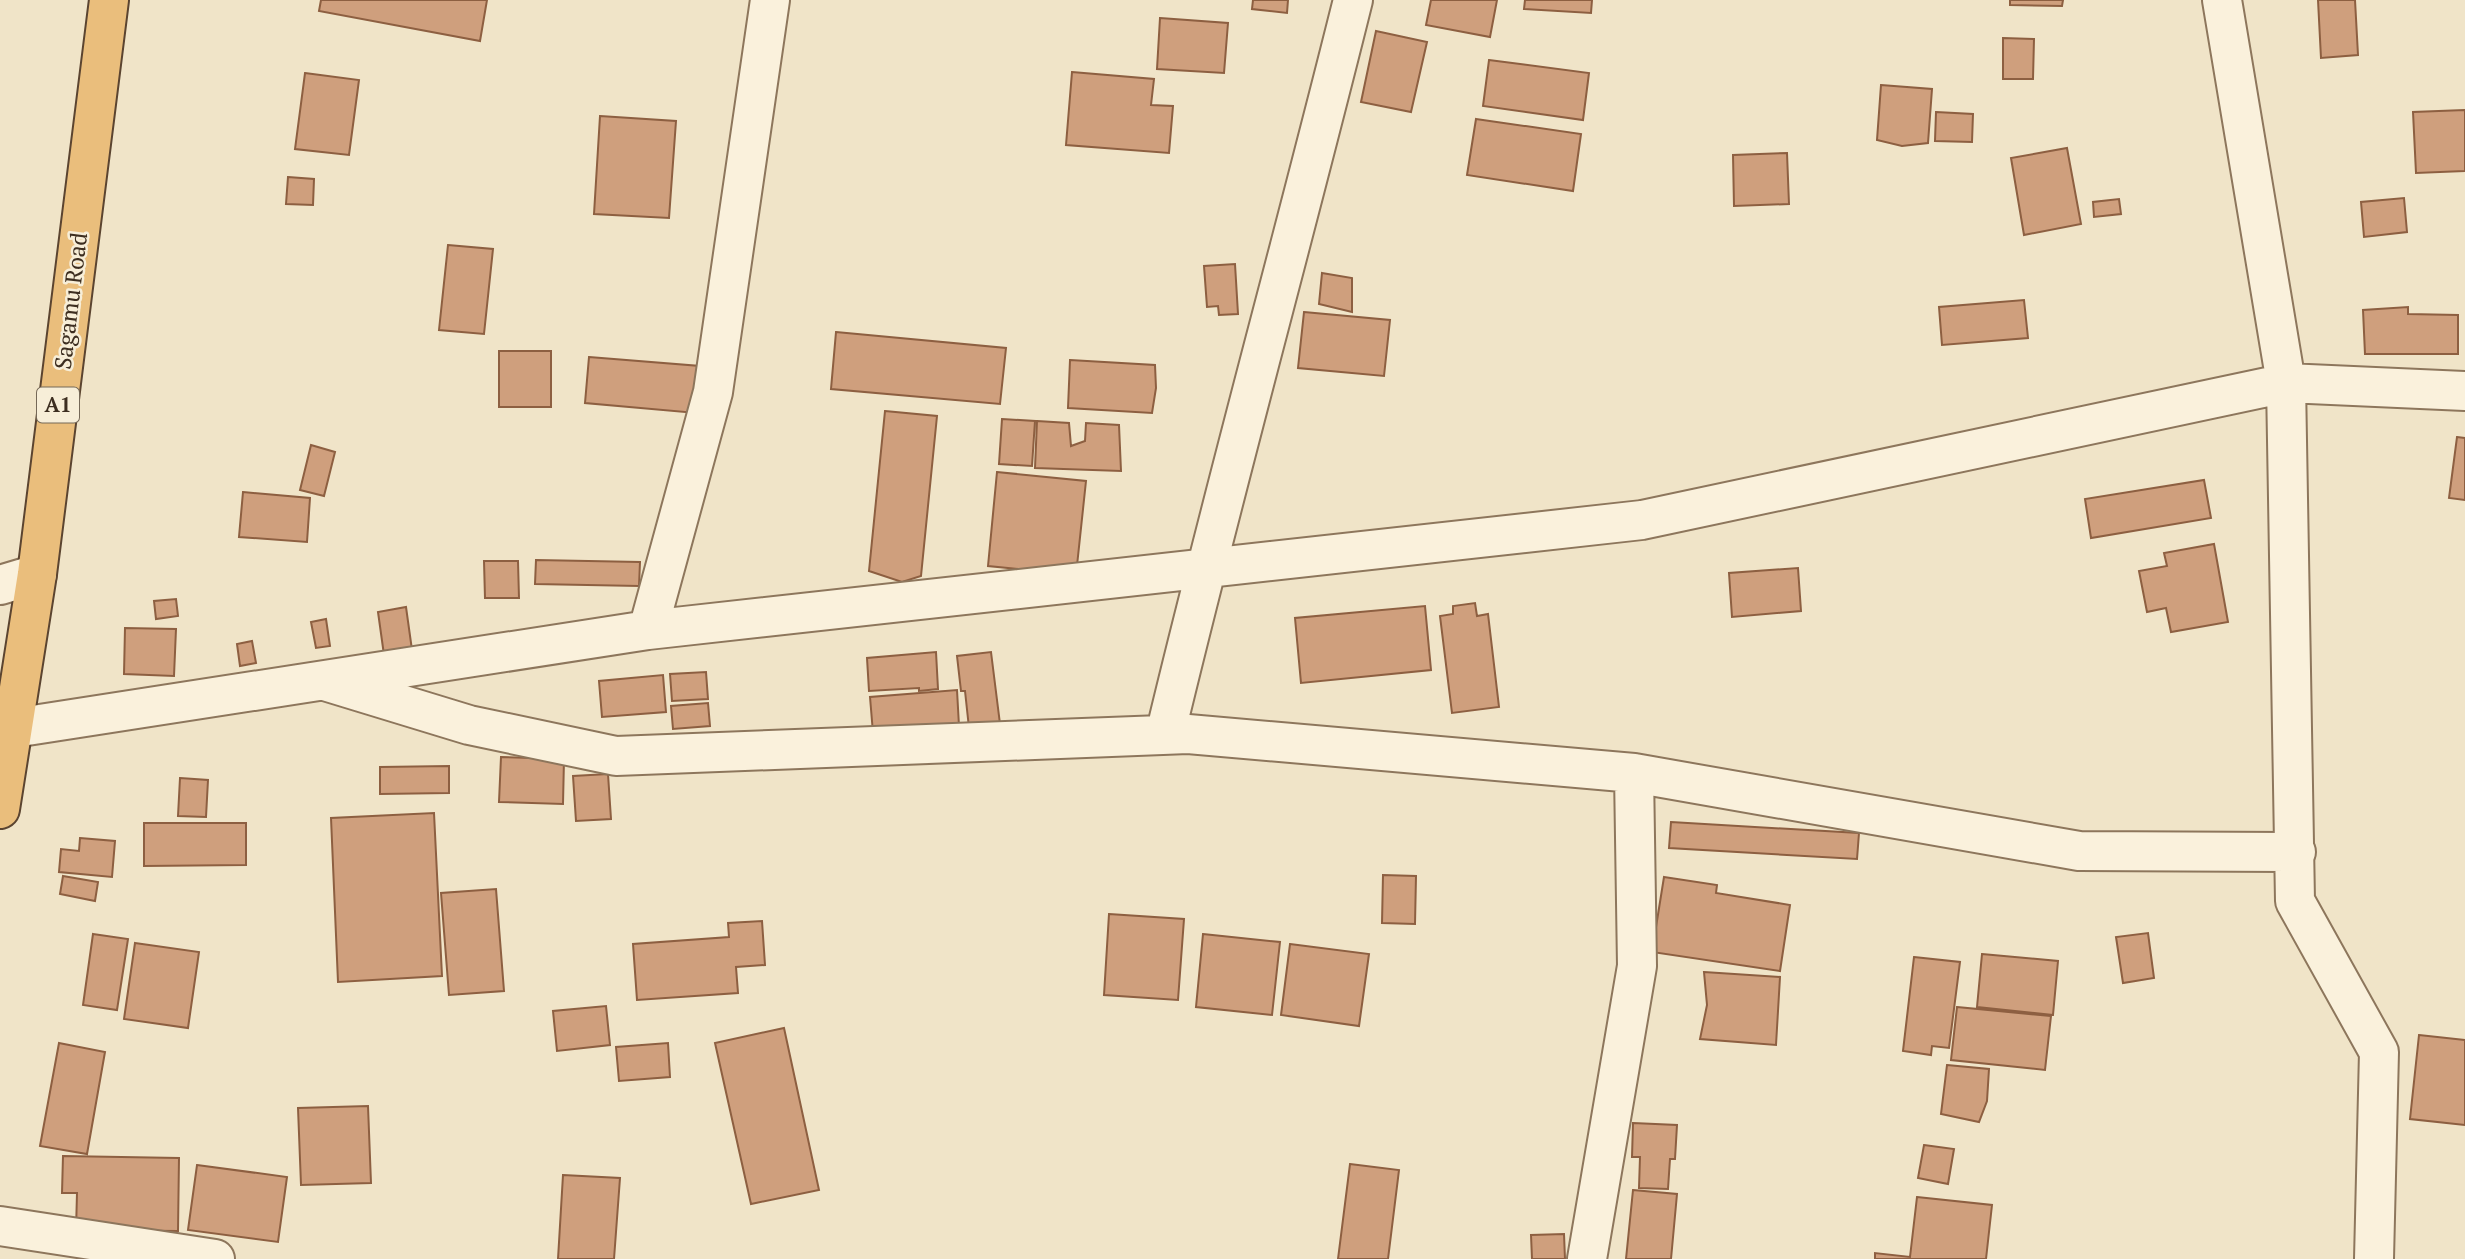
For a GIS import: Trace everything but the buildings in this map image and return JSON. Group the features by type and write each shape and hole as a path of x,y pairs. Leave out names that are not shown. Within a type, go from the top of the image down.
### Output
{"highway":[{"name":"Sagamu Road","path":"0,809 37,574 109,0"}],"street":[{"path":"649,630 713,392 770,0"},
{"path":"1165,735 1205,568 1300,212 1353,0"},
{"path":"2222,0 2286,383 2295,901 2379,1052 2374,1259"},
{"path":"14,728 649,630 1642,520 2286,383 2465,391"},
{"path":"0,585 37,574"},
{"path":"320,679 469,725 616,756 1188,734 1634,772 2079,851 2296,852"},
{"path":"1587,1259 1637,966 1634,772"},
{"path":"0,1226 215,1259"}]}
